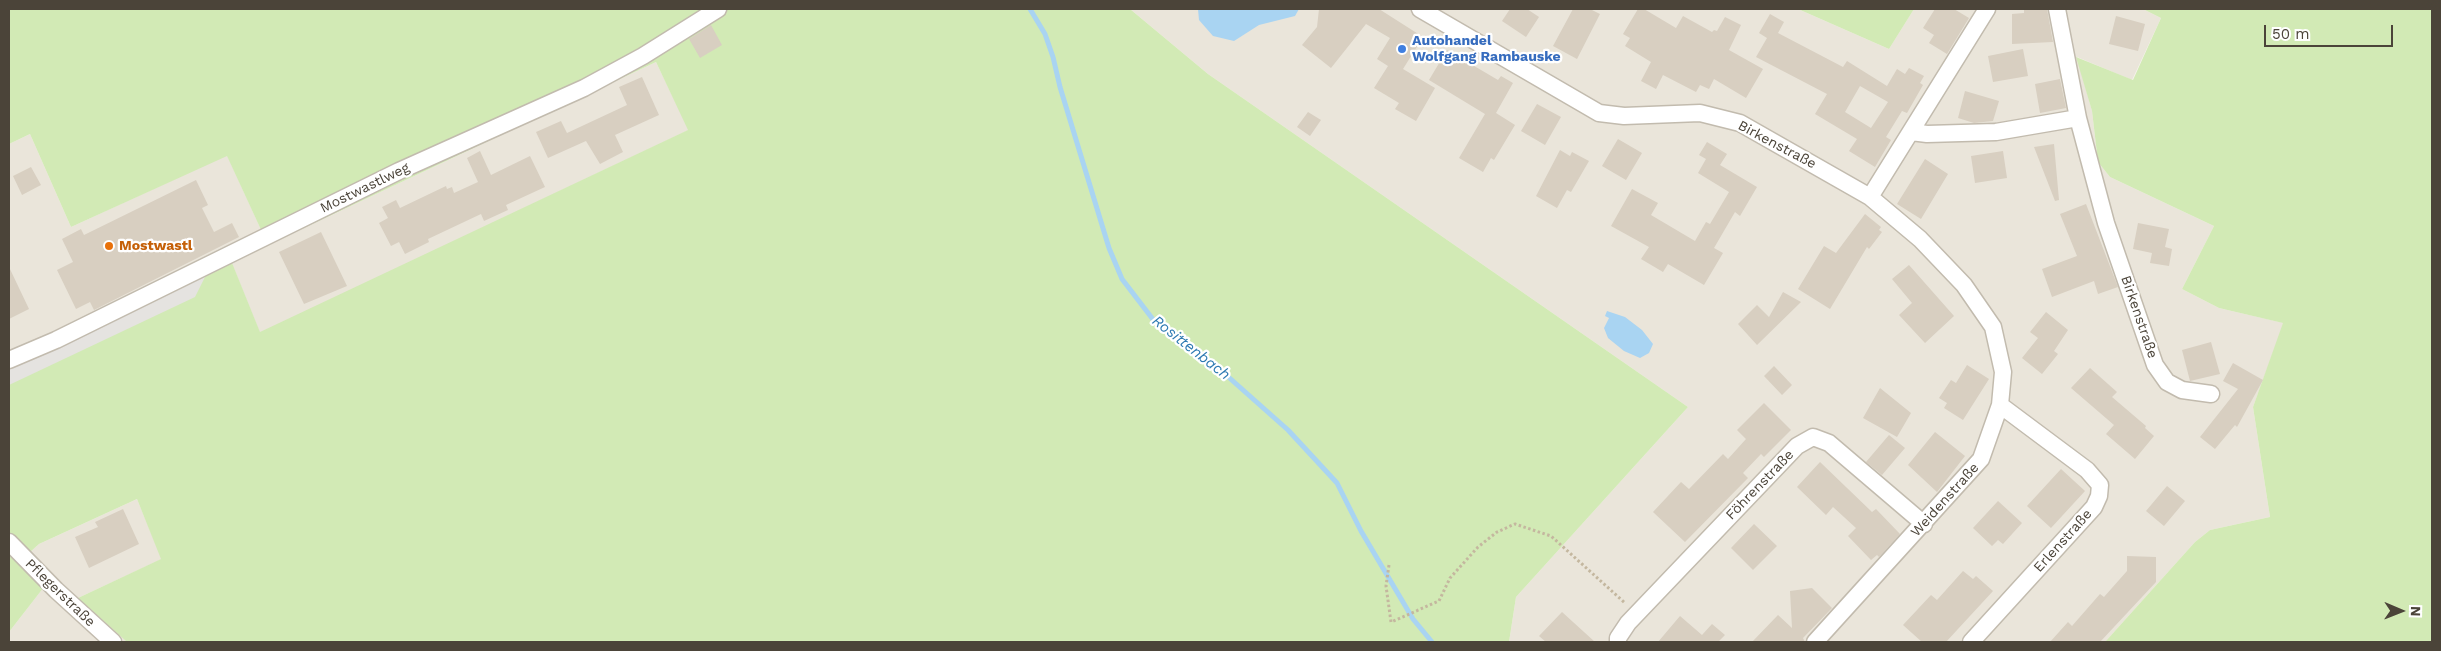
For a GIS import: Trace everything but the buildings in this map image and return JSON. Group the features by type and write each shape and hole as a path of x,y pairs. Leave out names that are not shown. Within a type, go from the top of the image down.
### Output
{"street":[{"name":"Mostwastlweg","path":"9,360 56,340 399,171 584,88 643,56 718,9"},
{"name":"Birkenstraße","path":"1420,9 1599,113 1624,116 1700,113 1740,124 1870,196"},
{"path":"1870,196 1987,9"},
{"name":"Birkenstraße","path":"2057,9 2078,118 2106,223 2155,365 2167,382 2182,390 2211,394"},
{"path":"1911,132 1927,134 1996,132 2078,118"},
{"name":"Weidenstraße","path":"1815,642 1981,459 2000,405 2003,372 1993,327 1964,284 1920,239 1870,196"},
{"name":"Erlenstraße","path":"1971,642 2094,507 2099,496 2100,485 2087,470 2000,405"},
{"name":"Föhrenstraße","path":"1618,642 1618,638 1637,613 1797,446 1813,437 1829,443 1924,524"},
{"name":"Pflegerstraße","path":"9,542 56,590 113,642"}],"path":[{"path":"1389,565 1386,586 1391,622 1439,601 1450,578 1478,547 1497,532 1515,524 1552,536 1637,613"}],"shaded area":[{"path":"1130,9 1798,9 1889,49 1914,9 2143,9 2161,18 2132,80 2077,57 2092,111 2098,162 2110,177 2214,226 2182,289 2219,308 2284,323 2253,407 2270,517 2210,530 2195,542 2105,642 1509,642 1516,597 1688,407 1208,74"},
{"path":"656,62 689,130 260,333 226,249 9,355 9,144 30,134 71,227 227,155 268,245"},
{"path":"208,271 195,297 9,385 9,369"},
{"path":"137,499 162,559 78,598 127,642 9,642 9,632 44,587 9,555 9,533 18,545 29,553 39,544"}],"green space":[{"path":"9,9 1130,9 1208,74 1688,407 1516,597 1509,642 127,642 78,598 161,559 137,499 39,544 29,553 18,545 9,533 9,355 226,248 260,332 688,130 656,62 268,245 227,156 71,227 30,134 9,144"},
{"path":"1798,9 1914,9 1889,49"},
{"path":"2143,9 2432,9 2432,642 2105,642 2195,542 2210,530 2270,517 2253,407 2283,323 2219,308 2182,289 2214,226 2110,177 2098,162 2092,111 2076,57 2133,80 2161,18"},
{"path":"9,555 44,587 9,632"}],"water":[{"path":"1198,9 1299,9 1295,16 1259,25 1234,41 1213,36 1199,20"},
{"path":"1607,311 1625,317 1642,330 1653,344 1649,353 1640,358 1624,351 1608,338 1604,328 1609,318 1605,316"}],"waterway":[{"name":"Rosittenbach","path":"1030,9 1045,34 1053,57 1060,87 1109,248 1122,279 1155,322 1225,374 1288,430 1337,483 1361,531 1413,619 1432,642"}],"place":[{"name":"Autohandel Wolfgang Rambauske","path":"1402,49"},
{"name":"Mostwastl","path":"109,246"}]}
